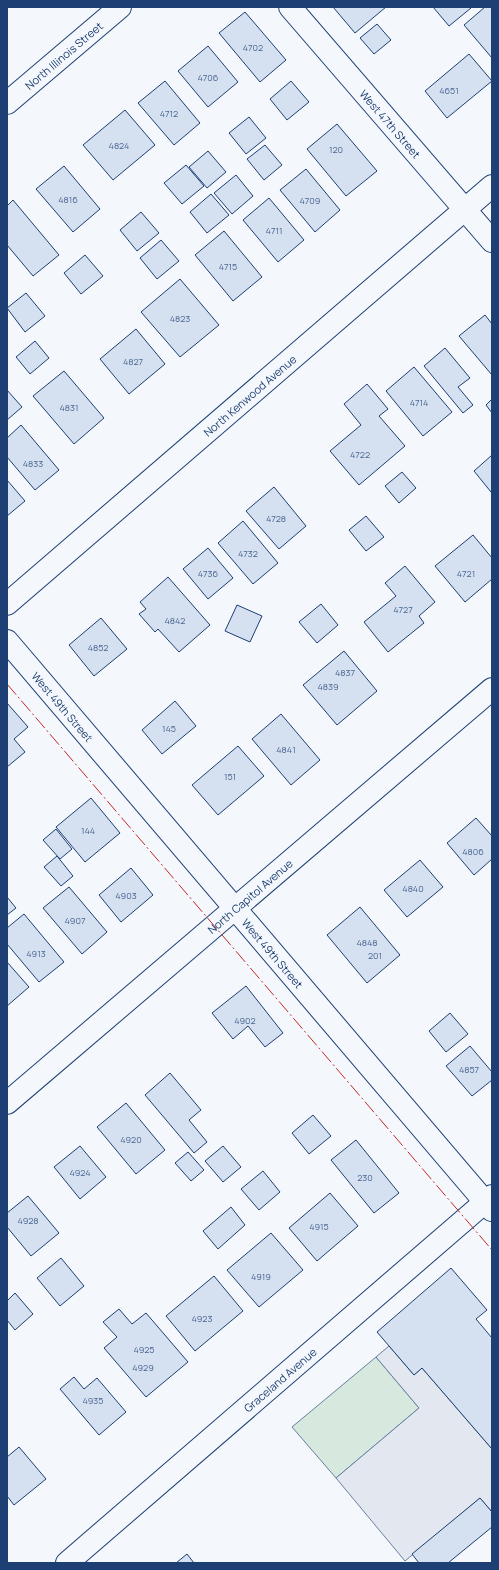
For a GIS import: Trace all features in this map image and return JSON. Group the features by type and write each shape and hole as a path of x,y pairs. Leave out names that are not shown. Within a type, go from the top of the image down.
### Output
{"street":[{"name":"North Illinois Street","path":"7,103 120,7"},
{"name":"West 47th Street","path":"290,7 492,241"},
{"name":"North Kenwood Avenue","path":"7,604 492,186"},
{"name":"West 49th Street","path":"7,641 490,1203"},
{"name":"North Capitol Avenue","path":"7,1103 492,689"},
{"name":"Graceland Avenue","path":"67,1563 490,1203"}],"shaded area":[{"path":"389,1346 414,1375 422,1368 492,1449 492,1512 480,1498 405,1561 336,1478 419,1408 376,1357"},
{"path":"376,1357 419,1408 336,1478 292,1427"}],"building":[{"path":"333,7 386,7 355,33"},
{"path":"433,7 470,7 471,8 449,26"},
{"path":"485,7 492,7 492,58 464,25"},
{"path":"245,12 286,60 260,82 219,33"},
{"path":"377,24 391,40 374,54 360,38"},
{"path":"208,46 238,82 208,107 178,71"},
{"path":"469,54 492,81 447,118 425,91"},
{"path":"165,81 200,123 174,145 138,103"},
{"path":"291,81 309,102 287,120 270,99"},
{"path":"125,110 155,145 113,180 83,145"},
{"path":"249,117 266,138 246,154 229,133"},
{"path":"337,124 377,171 346,196 307,149"},
{"path":"265,145 282,165 264,180 247,159"},
{"path":"208,151 226,172 207,188 189,167"},
{"path":"186,165 204,186 182,204 164,183"},
{"path":"64,166 100,209 73,232 36,189"},
{"path":"306,169 340,210 315,232 280,190"},
{"path":"236,175 253,196 232,214 214,193"},
{"path":"211,194 229,215 207,233 190,212"},
{"path":"269,198 304,240 278,262 243,220"},
{"path":"13,200 59,255 33,276 7,245 7,206"},
{"path":"141,212 159,233 137,251 120,230"},
{"path":"224,231 262,277 233,301 195,255"},
{"path":"161,240 179,261 157,279 140,258"},
{"path":"85,255 103,276 81,294 64,273"},
{"path":"180,279 219,325 180,357 141,312"},
{"path":"26,293 45,316 25,332 7,308"},
{"path":"485,315 492,324 492,375 459,336"},
{"path":"136,329 165,364 129,394 100,359"},
{"path":"35,341 49,358 30,374 16,357"},
{"path":"445,348 470,378 458,387 473,405 463,413 424,366"},
{"path":"414,367 452,412 423,436 386,391"},
{"path":"64,371 104,418 74,444 33,396"},
{"path":"367,384 388,409 379,416 405,446 359,485 330,451 361,425 344,404"},
{"path":"7,390 22,407 7,420"},
{"path":"492,399 492,413 486,405"},
{"path":"21,425 59,470 35,490 7,457 7,438"},
{"path":"492,455 492,491 491,492 474,471"},
{"path":"402,472 416,488 399,503 385,486"},
{"path":"7,480 25,501 7,516"},
{"path":"274,487 306,526 279,549 246,511"},
{"path":"366,516 384,537 366,551 349,530"},
{"path":"243,521 278,563 253,584 218,543"},
{"path":"473,535 492,558 492,579 465,602 435,566"},
{"path":"208,548 233,578 208,599 183,569"},
{"path":"405,566 435,602 419,616 424,623 388,652 364,622 396,596 385,583"},
{"path":"168,577 210,625 179,652 158,629 155,632 139,614 146,609 140,602"},
{"path":"321,604 338,625 317,643 299,622"},
{"path":"237,605 262,616 250,642 225,631"},
{"path":"101,618 127,649 94,676 69,645"},
{"path":"344,651 377,691 337,725 303,685"},
{"path":"175,701 196,726 162,754 142,730"},
{"path":"7,703 28,727 14,739 25,752 7,767"},
{"path":"281,714 320,760 291,785 252,739"},
{"path":"238,746 264,776 218,815 192,785"},
{"path":"91,798 120,833 85,862 56,827"},
{"path":"476,818 492,836 492,859 474,875 447,843"},
{"path":"56,829 72,849 60,859 43,840"},
{"path":"57,856 73,876 61,886 44,867"},
{"path":"420,860 443,887 407,917 384,890"},
{"path":"131,868 153,895 121,922 99,895"},
{"path":"69,887 107,932 82,954 43,908"},
{"path":"7,897 16,908 7,915"},
{"path":"360,907 400,955 367,983 327,935"},
{"path":"24,914 64,962 39,982 7,944 7,928"},
{"path":"7,962 29,987 7,1006"},
{"path":"246,986 283,1033 265,1047 248,1026 233,1039 212,1013"},
{"path":"450,1013 468,1034 446,1052 429,1031"},
{"path":"470,1046 492,1072 492,1080 472,1096 446,1066"},
{"path":"170,1073 201,1110 189,1120 207,1142 194,1153 145,1095"},
{"path":"126,1103 165,1150 136,1174 97,1127"},
{"path":"313,1115 331,1136 309,1154 292,1133"},
{"path":"356,1140 399,1193 374,1213 331,1160"},
{"path":"80,1146 106,1177 80,1199 54,1167"},
{"path":"223,1146 241,1167 223,1182 205,1161"},
{"path":"188,1152 204,1170 191,1181 175,1163"},
{"path":"263,1171 280,1192 259,1210 241,1189"},
{"path":"330,1193 358,1226 317,1261 289,1228"},
{"path":"28,1196 59,1233 31,1256 7,1227 7,1213"},
{"path":"231,1207 245,1225 218,1249 203,1231"},
{"path":"271,1233 303,1270 259,1307 227,1270"},
{"path":"61,1258 84,1286 60,1306 37,1278"},
{"path":"451,1268 487,1310 476,1319 492,1338 492,1449 422,1368 414,1375 377,1332"},
{"path":"214,1276 243,1311 195,1351 166,1316"},
{"path":"15,1293 33,1314 15,1330 7,1320 7,1301"},
{"path":"119,1309 132,1324 146,1313 188,1362 146,1397 104,1348 117,1337 103,1322"},
{"path":"74,1377 84,1389 97,1378 126,1412 99,1435 60,1389"},
{"path":"19,1447 46,1479 14,1505 7,1496 7,1457"},
{"path":"480,1498 492,1512 492,1527 448,1563 419,1563 412,1554"},
{"path":"187,1554 194,1563 176,1563"}],"power":[{"path":"7,684 492,1250"}]}
